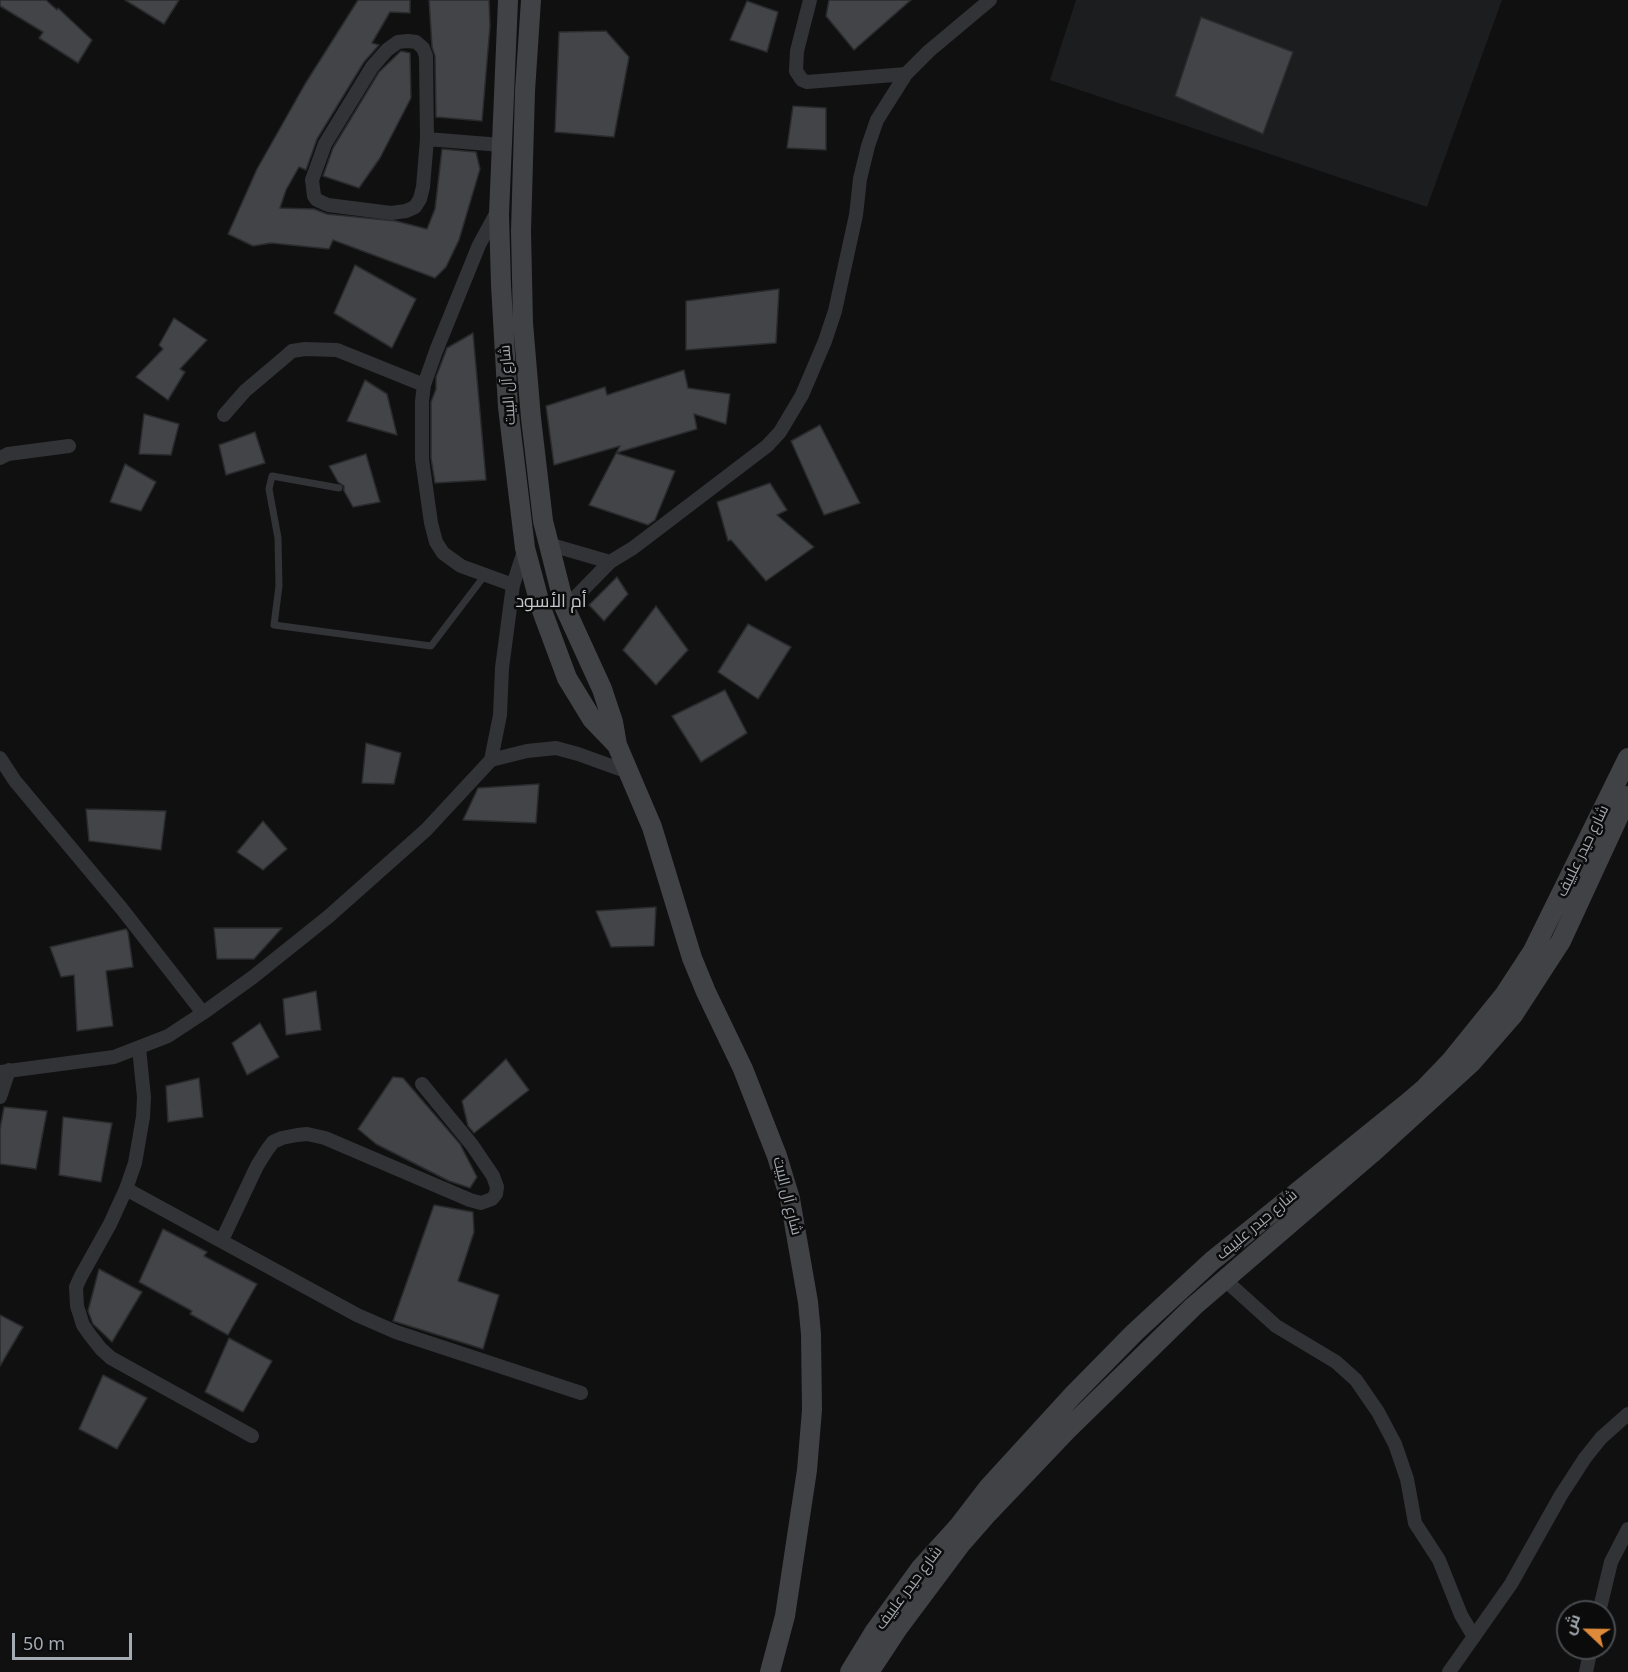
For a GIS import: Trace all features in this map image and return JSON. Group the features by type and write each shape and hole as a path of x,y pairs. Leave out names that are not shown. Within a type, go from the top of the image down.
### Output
{"street":[{"name":"شارع آل البيت","path":"508,0 501,145 501,285 508,406 525,548 541,608 567,678 592,719 617,745"},
{"name":"شارع آل البيت","path":"531,0 525,91 521,231 523,324 538,487 548,544 566,609 608,706 617,745 652,827 692,958 763,1117 790,1199 802,1259 811,1334 812,1410 807,1470 785,1616 770,1672"},
{"path":"810,0 797,51 796,71 802,81 906,74"},
{"path":"566,609 610,562 633,548 767,446 780,432 791,415 821,350 835,311 852,234 860,179 877,120 906,74 929,51 990,0"},
{"path":"398,42 416,42 423,48 426,56 427,139 423,187 415,207 390,213 328,205 314,196 312,180 326,144 372,67 387,50 398,42"},
{"path":"427,139 501,145"},
{"path":"500,207 478,245 424,385 422,459 431,523 436,542 443,553 452,562 513,585"},
{"path":"224,415 245,391 292,351 305,349 336,350 424,385"},
{"path":"0,458 8,454 69,446"},
{"path":"518,493 538,487"},
{"path":"548,544 610,562"},
{"path":"0,1097 4,1071 114,1057 168,1036 253,977 328,917 426,830 491,760 500,715 502,668 513,585 525,548"},
{"path":"491,760 526,751 556,748 628,772"},
{"path":"0,758 15,782 116,901 203,1013"},
{"name":"شارع حيدر علييف","path":"850,1672 875,1631 920,1569 958,1527 988,1488 1135,1332 1212,1262 1425,1088 1450,1062 1505,994 1533,951 1628,758"},
{"name":"شارع حيدر علييف","path":"869,1672 926,1590 988,1513 1067,1430 1194,1306 1420,1111 1472,1062 1513,1015 1561,941 1628,796"},
{"path":"139,1048 144,1097 135,1163 126,1189 76,1287 77,1306 83,1325 101,1349 111,1358 252,1436"},
{"path":"222,1240 267,1150 273,1142 297,1134 325,1138 470,1200 481,1203 492,1199 496,1194 493,1176 472,1145 422,1084"},
{"path":"126,1189 357,1315 396,1332 581,1393"},
{"path":"1225,1280 1276,1326 1336,1362 1356,1380 1378,1412 1395,1444 1407,1479 1415,1523 1439,1560 1461,1615 1474,1637"},
{"path":"1452,1671 1511,1584 1585,1458 1601,1438 1628,1414"},
{"path":"1602,1600 1611,1562 1628,1529"}],"lane":[{"path":"339,488 272,476 269,489 278,538 279,585 274,626 431,646 486,575"}],"shaded area":[{"path":"1076,0 1502,0 1427,207 1050,80"}],"building":[{"path":"0,0 46,0 57,10 58,8 92,40 78,63 39,38 43,32 0,6"},
{"path":"125,0 179,0 164,24"},
{"path":"358,0 410,0 410,13 390,12 372,43 379,45 364,62 317,139 306,170 299,167 286,190 280,208 314,209 327,214 396,221 427,229 435,209 442,149 476,152 480,169 459,240 446,267 435,278 333,240 329,249 271,243 253,246 228,234 257,169 305,84"},
{"path":"429,0 489,0 490,26 482,121 436,117 435,56 432,47"},
{"path":"829,0 911,0 854,50 826,16"},
{"path":"747,1 778,12 767,52 730,40"},
{"path":"1201,17 1293,52 1263,134 1175,96"},
{"path":"606,31 629,57 614,137 555,132 559,32"},
{"path":"401,51 410,53 411,98 380,158 359,188 323,176 333,148 379,72"},
{"path":"793,106 826,108 826,150 787,148"},
{"path":"355,265 416,299 392,348 334,313"},
{"path":"779,289 776,343 686,350 686,301"},
{"path":"174,318 207,340 180,369 185,372 168,400 136,377 163,349 159,345"},
{"path":"473,333 486,480 435,483 431,458 431,402 436,389 436,377 447,348"},
{"path":"684,370 688,388 730,394 726,424 694,414 697,429 616,453 620,446 554,465 546,406 605,387 607,395"},
{"path":"365,380 387,394 397,435 347,421"},
{"path":"144,414 179,424 171,455 139,454"},
{"path":"820,425 860,503 824,515 791,441"},
{"path":"255,432 265,463 226,475 219,445"},
{"path":"616,453 675,471 655,520 648,525 589,505"},
{"path":"366,454 380,502 353,507 344,491 344,486 338,482 329,466"},
{"path":"125,464 156,482 141,511 110,502"},
{"path":"770,483 787,510 777,515 814,547 766,581 731,540 728,541 717,502"},
{"path":"617,577 628,594 604,621 589,605"},
{"path":"656,606 688,650 656,685 623,650"},
{"path":"748,624 791,647 758,699 718,672"},
{"path":"725,690 747,733 701,762 672,716"},
{"path":"366,743 401,753 394,784 362,783"},
{"path":"539,784 536,823 463,820 478,788"},
{"path":"86,809 166,811 161,850 89,841"},
{"path":"263,821 287,849 263,870 237,852"},
{"path":"656,907 654,946 611,947 596,911"},
{"path":"214,928 282,928 254,959 217,959"},
{"path":"126,929 133,967 106,971 113,1026 77,1031 74,975 61,977 50,947"},
{"path":"316,991 321,1030 286,1035 283,999"},
{"path":"260,1023 279,1057 247,1075 232,1043"},
{"path":"506,1059 529,1090 474,1133 468,1126 462,1101"},
{"path":"393,1077 403,1078 460,1144 477,1177 470,1188 449,1181 376,1144 358,1129"},
{"path":"199,1078 203,1117 168,1122 166,1086"},
{"path":"4,1107 47,1111 36,1169 0,1164 0,1129"},
{"path":"63,1117 112,1123 101,1182 59,1175"},
{"path":"434,1205 473,1212 474,1232 458,1281 499,1295 483,1349 393,1321"},
{"path":"163,1229 207,1252 204,1256 257,1284 228,1335 190,1314 192,1311 139,1282"},
{"path":"99,1269 142,1292 112,1342 93,1324 88,1311"},
{"path":"0,1315 23,1327 0,1366"},
{"path":"229,1338 272,1361 243,1412 205,1392"},
{"path":"103,1375 147,1398 117,1449 79,1429"}],"district":[{"name":"أم الأسود","path":"551,602"}]}
